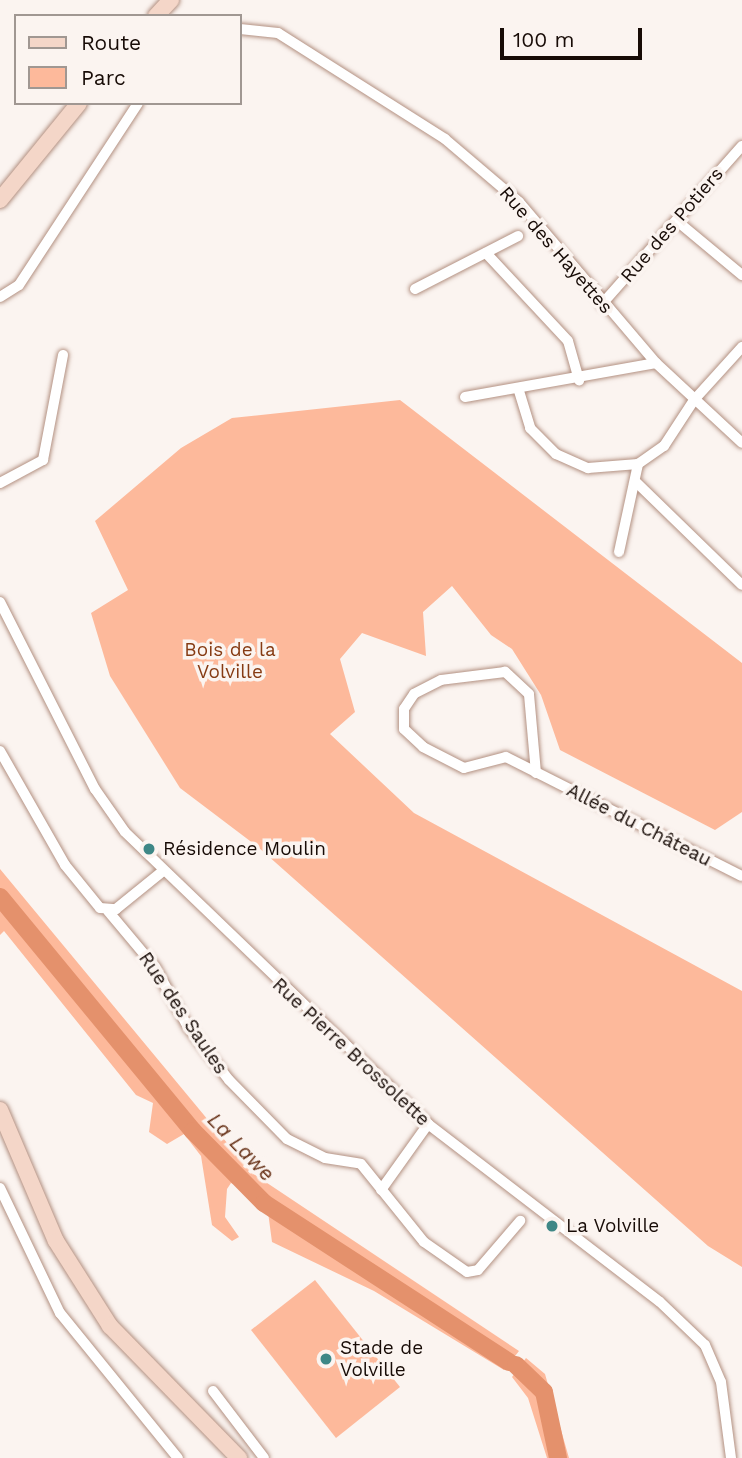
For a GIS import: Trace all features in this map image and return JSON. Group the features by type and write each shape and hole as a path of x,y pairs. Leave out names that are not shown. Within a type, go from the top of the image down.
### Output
{"main road":[{"path":"158,14 172,0"},
{"path":"0,200 4,190 77,105"},
{"path":"0,1111 56,1241 110,1326 239,1458"}],"street":[{"name":"Rue des Hayettes","path":"242,29 278,33 445,139 519,202 602,304 656,363 742,443"},
{"path":"0,297 19,285 137,105"},
{"name":"Rue des Potiers","path":"602,304 742,146"},
{"path":"677,221 742,275"},
{"path":"415,289 518,236"},
{"path":"486,253 568,341 579,380"},
{"path":"519,391 530,428 556,454 588,468 638,464 664,446 694,400 742,347"},
{"path":"0,483 43,460 63,355"},
{"path":"466,397 519,391 656,363"},
{"path":"619,552 637,483 638,464"},
{"path":"637,483 742,585"},
{"name":"Rue Pierre Brossolette","path":"0,602 109,813 163,871 428,1124 678,1316 705,1345 721,1382 731,1458"},
{"name":"Allée du Château","path":"536,773 528,694 505,672 441,680 414,694 404,709 404,729 423,747 464,768 497,756 742,876"},
{"name":"Rue des Saules","path":"0,751 65,865 155,967 188,1027 269,1123 310,1153 354,1160 381,1190"},
{"path":"108,911 163,871"},
{"path":"428,1124 381,1190 424,1242 467,1272 478,1270 520,1221"},
{"path":"0,1188 12,1219 60,1313 178,1458"},
{"path":"0,1225 12,1219"},
{"path":"213,1391 264,1458"}],"green space":[{"name":"Bois de la Volville","path":"400,400 742,663 742,812 715,830 560,750 541,695 512,649 491,635 452,586 423,612 426,656 362,633 340,659 355,712 330,734 414,813 742,991 742,1267 708,1246 258,847 180,788 110,676 91,613 128,590 95,521 181,448 232,418"},
{"path":"0,869 252,1173 519,1351 504,1370 374,1291 272,1242 268,1212 244,1188 231,1183 227,1189 225,1217 239,1237 232,1241 212,1225 201,1156 184,1134 167,1144 149,1132 153,1103 136,1095 4,931 0,935"},
{"name":"Stade de Volville","path":"315,1280 400,1387 336,1438 251,1330"},
{"path":"526,1358 545,1374 569,1458 547,1458 528,1398 512,1377"}],"waterway":[{"name":"La Lawe","path":"0,897 193,1131 264,1203 509,1362"},
{"name":"La Lawe","path":"516,1365 544,1392 558,1458"}],"place":[{"name":"Résidence Moulin","path":"149,849"},
{"name":"La Volville","path":"552,1226"},
{"name":"Stade de Volville","path":"326,1359"}]}
